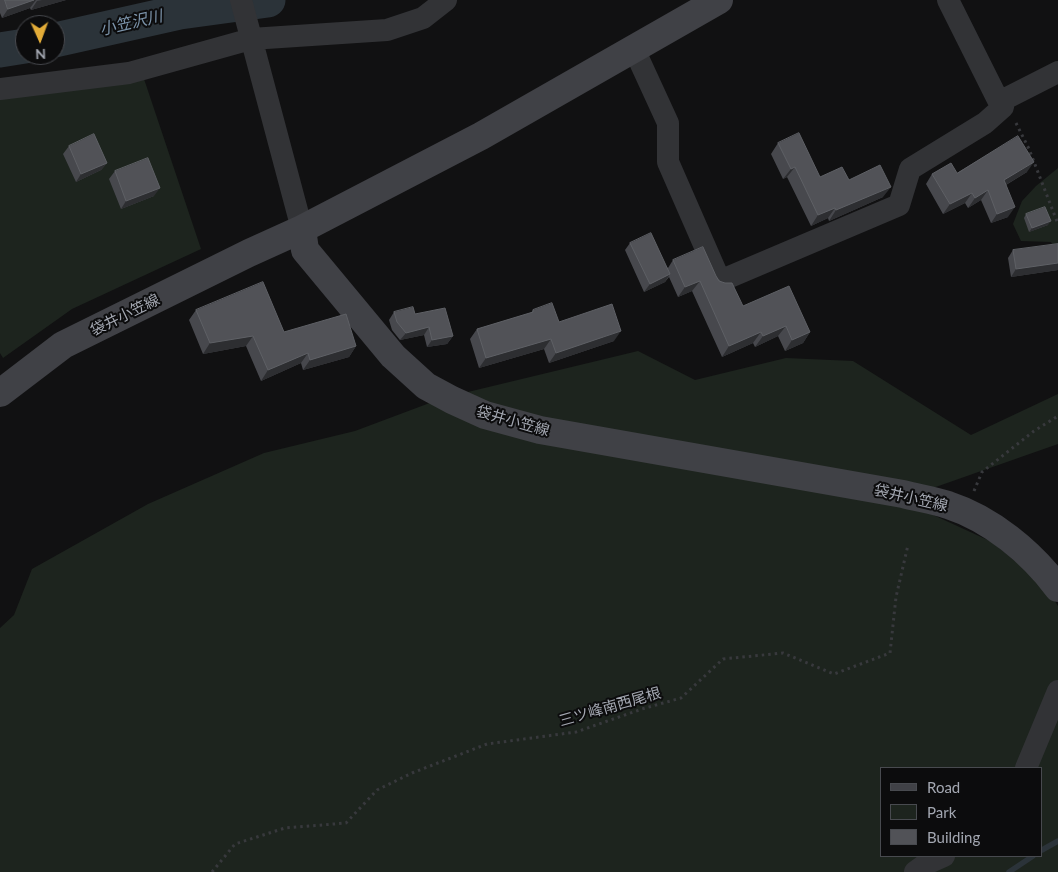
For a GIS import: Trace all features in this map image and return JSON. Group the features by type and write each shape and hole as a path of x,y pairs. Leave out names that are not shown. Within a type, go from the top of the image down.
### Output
{"main road":[{"path":"302,229 482,136 720,0"},
{"name":"袋井小笠線","path":"0,393 63,345 249,253 302,229 305,250 392,356 426,386 452,400 485,415 540,430 903,494 949,505 980,519 1004,535 1025,552 1058,588"}],"street":[{"path":"241,0 302,229"},
{"path":"0,89 129,73 251,39 386,30 423,18 446,0"},
{"path":"948,0 1001,104"},
{"path":"634,49 668,123 668,162 720,281 900,205 910,169 985,123 1001,104 1058,72"},
{"path":"1026,767 1058,691"},
{"path":"916,872 926,864 942,857"}],"path":[{"path":"1001,104 1008,111 1029,149 1058,224"},
{"path":"965,512 982,472 1034,431 1058,416"},
{"name":"三ツ峰南西尾根","path":"212,872 235,844 285,828 346,823 378,790 412,773 487,744 576,732 680,698 723,659 783,653 834,674 890,653 896,597 908,545"}],"green space":[{"path":"141,70 201,249 72,309 3,358 0,353 0,89"},
{"path":"1058,168 1058,258 1051,242 1021,241 1013,224 1022,201 1036,186"},
{"path":"638,351 695,380 786,358 853,361 971,435 1058,394 1058,444 930,489 929,513 992,542 1046,587 1058,606 1058,872 0,872 0,628 14,615 32,569 148,504 264,453 355,431 443,398"}],"building":[{"path":"5,0 34,0 8,9"},
{"path":"799,133 820,177 842,167 849,180 880,165 891,187 836,210 835,208 818,215 795,167 791,169 778,143"},
{"path":"94,134 107,163 81,174 69,146"},
{"path":"1018,136 1034,162 1004,180 1015,207 997,214 988,190 975,198 972,193 950,204 932,174 951,163 957,173"},
{"path":"148,158 160,188 126,201 115,171"},
{"path":"1045,207 1051,221 1032,228 1026,214"},
{"path":"651,233 670,274 650,284 630,243"},
{"path":"1058,244 1058,263 1016,269 1013,250"},
{"path":"703,247 719,281 732,283 743,306 789,286 810,332 792,340 786,326 763,336 761,332 729,346 700,281 685,287 673,260"},
{"path":"263,282 284,332 346,314 356,346 310,360 308,353 268,370 253,336 210,343 196,310"},
{"path":"552,303 559,322 612,304 621,331 556,353 551,339 486,358 477,329 533,312 533,310"},
{"path":"413,307 415,314 445,308 453,336 432,340 429,327 406,333 397,322 394,312"}],"waterway":[{"name":"小笠沢川","path":"65,38 180,12 268,0"},
{"name":"小笠沢川","path":"0,50 15,48"},
{"path":"1043,849 1058,841"},
{"path":"1009,872 1032,857"}]}
